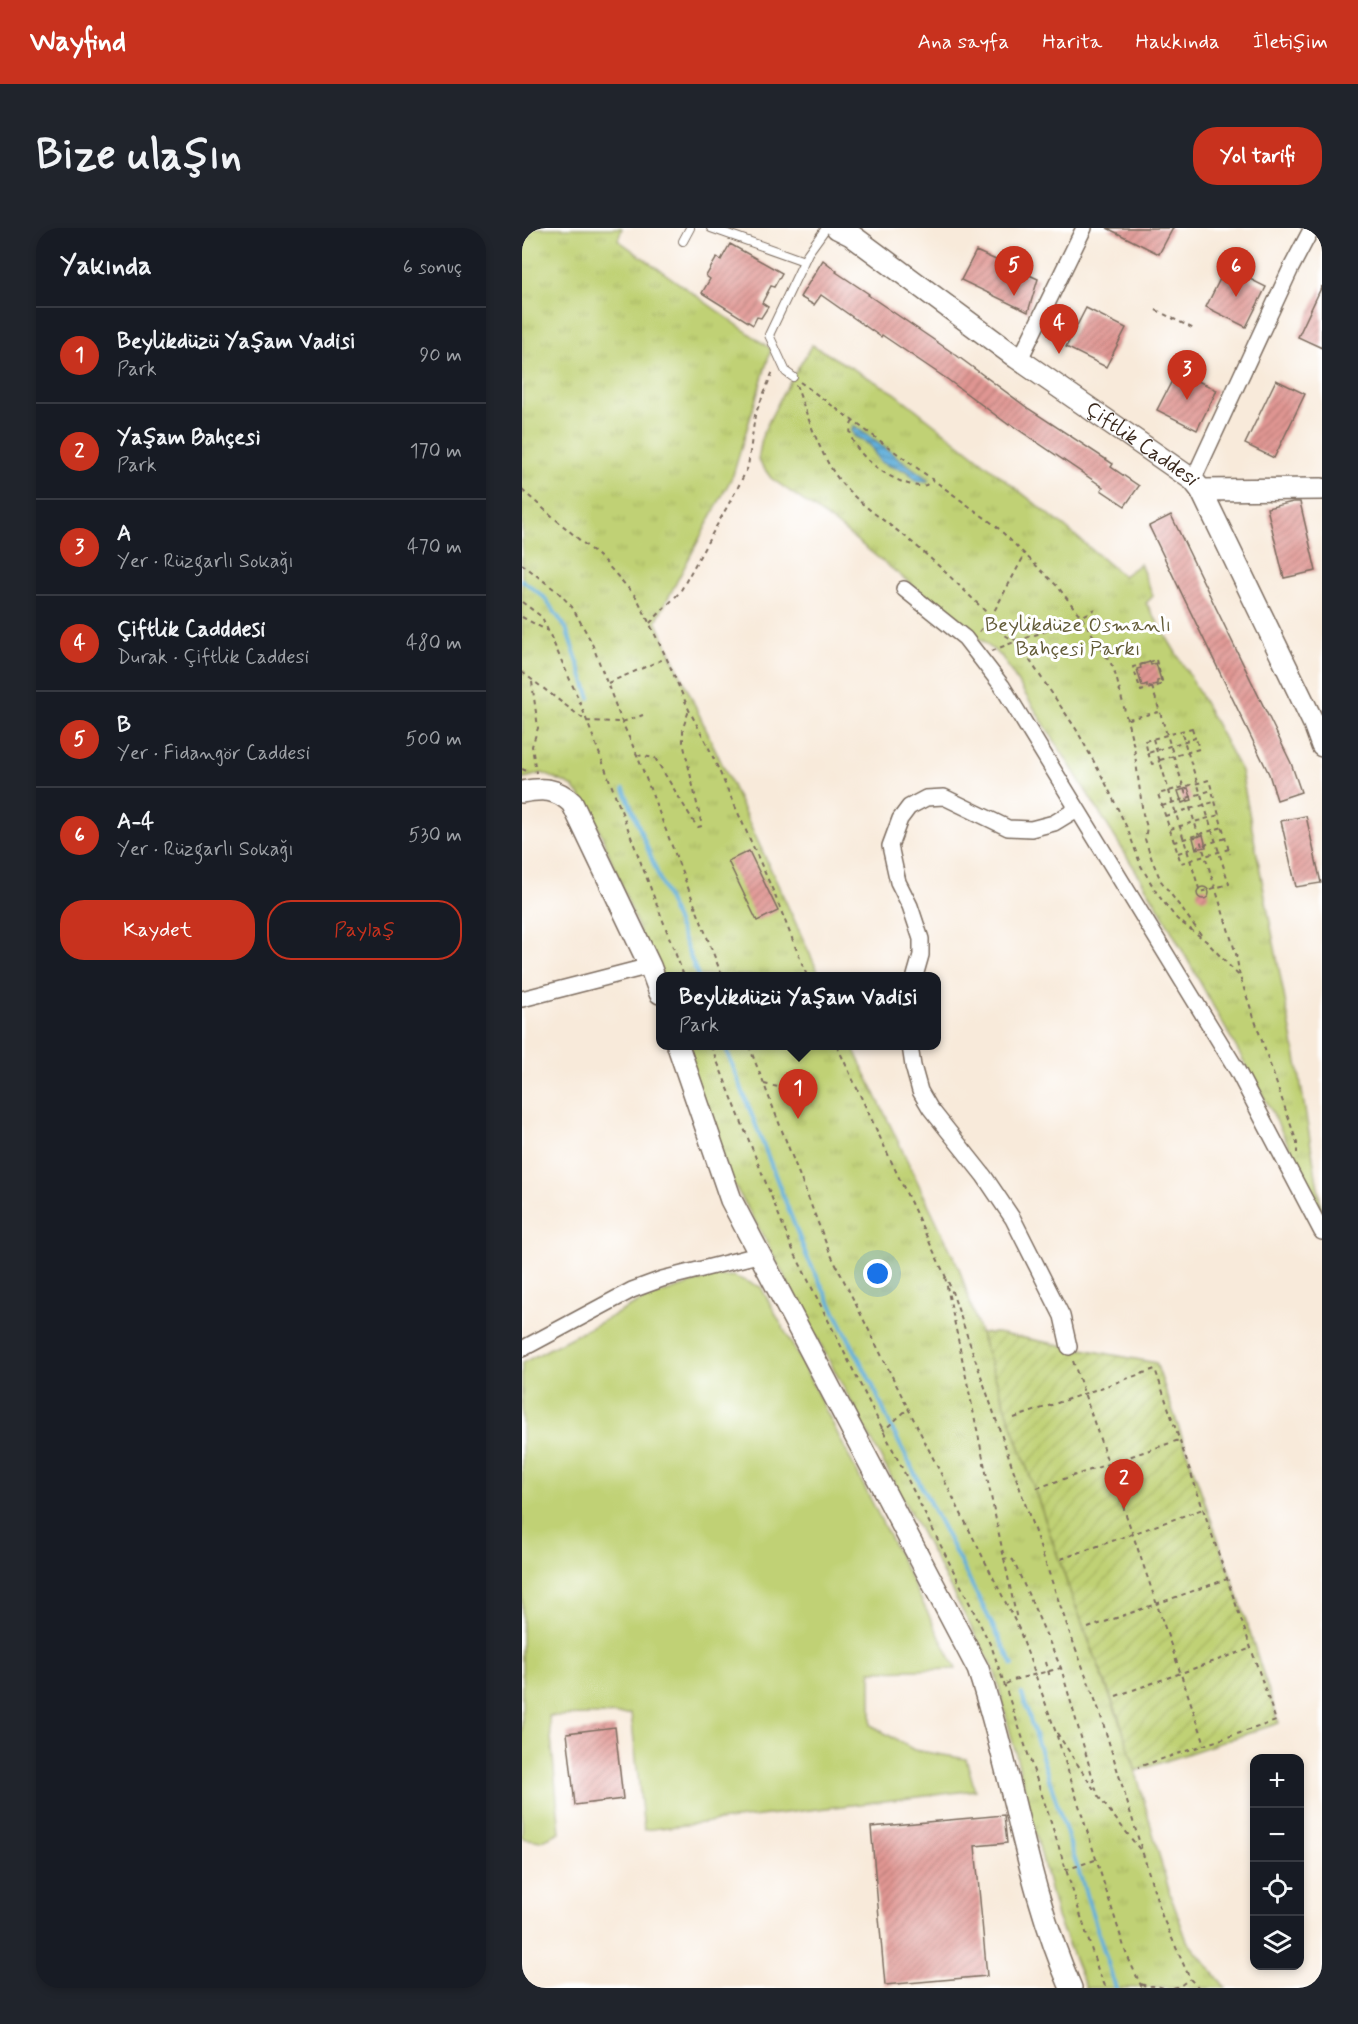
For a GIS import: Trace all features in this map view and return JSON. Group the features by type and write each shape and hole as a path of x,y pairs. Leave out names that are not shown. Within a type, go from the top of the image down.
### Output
{"street":[{"path":"1017,358 1023,353 1084,228"},
{"path":"1312,228 1291,268 1197,485 1322,489"},
{"name":"Çiftlik Caddesi","path":"848,230 1017,358 1197,485 1314,724 1322,746"},
{"path":"904,589 965,638 1002,686 1237,1070 1322,1232"},
{"path":"529,780 563,794 572,803 656,982"},
{"path":"916,972 921,955 921,939 910,906 898,882 890,846 900,819 909,807 926,798 944,797 1008,828 1031,829 1054,823 1077,809"},
{"path":"522,999 650,966"},
{"path":"679,1050 731,1200 978,1669 1039,1903 1057,1957 1071,1988"},
{"path":"911,1050 920,1091 930,1108 984,1176 1013,1219 1062,1316 1069,1347"},
{"path":"522,1349 632,1290 663,1279 758,1255"}],"lane":[{"path":"683,241 690,228"},
{"path":"711,228 804,261"},
{"path":"793,377 786,372 778,358 769,335 804,261 826,228"}],"path":[{"path":"1156,310 1196,330"},
{"path":"650,623 680,592 748,467 755,415 778,358"},
{"path":"793,377 996,526 1058,587 1082,618 1113,667 1128,719 1138,770 1143,814 1147,827 1145,838 1161,881 1206,941 1240,977"},
{"path":"793,377 826,460 842,484 949,575 992,617 995,624 1009,639 1016,640 1081,738 1128,830 1141,866 1158,895 1177,919 1206,941"},
{"path":"853,421 849,430 852,438 858,449 875,467 897,479 913,484 927,484 934,479"},
{"path":"522,490 605,562 637,598 708,746 774,893 805,972"},
{"path":"975,636 992,617 1025,553"},
{"path":"522,564 552,587 572,607 591,641 720,972"},
{"path":"522,602 543,617 586,721 682,972"},
{"path":"980,657 1016,640 1082,618 1095,609"},
{"path":"522,617 548,631"},
{"path":"608,683 666,657"},
{"path":"1156,660 1163,684 1152,687 1140,691 1134,667 1156,660"},
{"path":"522,672 532,682 586,721 622,722 643,715"},
{"path":"522,769 529,780 536,776 532,746 538,728 532,682"},
{"path":"1152,687 1236,954 1240,977 1297,1143 1297,1160"},
{"path":"637,755 655,758 694,822 698,827 702,826 683,742 683,728 689,710"},
{"path":"1128,719 1159,712"},
{"path":"1192,728 1199,749 1152,764 1145,741 1167,735 1192,728"},
{"path":"1153,739 1200,892 1229,884 1181,730"},
{"path":"1148,753 1196,738"},
{"path":"1229,849 1181,863 1158,794 1209,780 1220,815 1229,849 1230,854"},
{"path":"1162,806 1212,790"},
{"path":"1165,816 1215,801"},
{"path":"1170,829 1220,815"},
{"path":"1174,842 1223,827"},
{"path":"1178,853 1226,838"},
{"path":"751,1050 829,1251 1019,1629"},
{"path":"839,1050 944,1271 1065,1620 1099,1710 1162,1916 1190,1979 1198,1988"},
{"path":"764,1084 778,1087"},
{"path":"944,1271 1012,1606 1055,1730 1126,1953 1142,1988"},
{"path":"1069,1347 1131,1535 1205,1745"},
{"path":"1014,1418 1155,1369 1276,1721 1138,1767"},
{"path":"875,1418 884,1430 909,1408"},
{"path":"1037,1488 1180,1440"},
{"path":"1061,1559 1203,1509"},
{"path":"1003,1559 1013,1560 1061,1668 1098,1796"},
{"path":"1088,1628 1228,1579"},
{"path":"1116,1696 1252,1648"},
{"path":"1046,1662 1050,1678"},
{"path":"1005,1685 1013,1680 1061,1668"},
{"path":"1055,1730 1098,1796 1143,1853"},
{"path":"1065,1870 1095,1860"},
{"path":"1173,1988 1190,1979"},
{"path":"1138,1983 1148,1988 1156,1985 1163,1988"}],"green space":[{"path":"522,228 622,228 618,240 771,349 733,475 656,621 818,972 656,973 592,811 573,787 566,783 542,773 522,779"},
{"name":"Beylikdüze Osmanlı Bahçesi Parkı","path":"812,345 895,393 1065,527 1123,576 1140,564 1153,596 1146,603 1191,678 1241,771 1299,1073 1322,1213 1272,1112 1156,903 1002,657 836,524 771,478 758,460 763,433 783,393"},
{"path":"684,1050 854,1050 959,1268 1071,1594 1128,1744 1170,1894 1187,1941 1226,1988 1086,1988 1057,1917 995,1672 728,1174"},
{"path":"715,1276 733,1276 761,1287 801,1361 956,1669 871,1671 871,1725 914,1750 966,1759 975,1790 644,1830 631,1714 549,1716 560,1832 541,1841 522,1838 522,1363 647,1298"},
{"path":"980,1333 997,1333 1156,1363 1240,1602 1279,1723 1136,1771 1119,1718 1071,1594"}],"water":[{"path":"853,425 929,480 918,482 907,471 880,462 870,445 854,436"}],"building":[{"path":"1107,228 1173,228 1159,254"},
{"path":"730,244 782,273 774,287 771,286 762,303 768,307 761,318 757,317 753,325 702,293 710,279 706,276 717,257 721,260"},
{"path":"976,251 1038,279 1028,312 961,280"},
{"path":"823,260 836,272 1029,409 1113,464 1111,467 1139,486 1125,506 1101,490 1103,487 821,295 814,305 800,297"},
{"path":"1226,267 1266,287 1246,327 1206,307"},
{"path":"1322,286 1322,348 1298,337"},
{"path":"1086,308 1126,328 1106,367 1066,347"},
{"path":"1177,371 1217,390 1197,430 1157,410"},
{"path":"1276,380 1305,394 1274,458 1245,444"},
{"path":"1300,502 1316,571 1284,578 1267,508"},
{"path":"1171,515 1291,763 1301,792 1277,800 1269,774 1149,526"},
{"path":"1150,662 1151,665 1156,663 1161,680 1157,681 1157,684 1142,686 1137,669 1141,668 1140,665"},
{"path":"1188,788 1192,800 1182,803 1178,791"},
{"path":"1306,816 1321,883 1296,887 1281,821"},
{"path":"1203,835 1206,847 1196,849 1193,838"},
{"path":"749,851 778,911 757,921 728,861"},
{"path":"1205,887 1209,893 1205,899 1201,899 1197,891"},
{"path":"615,1727 623,1799 575,1805 567,1733"},
{"path":"1004,1815 1007,1843 975,1846 987,1976 885,1985 871,1827"}],"waterway":[{"path":"522,580 544,597 566,628 590,698"},
{"path":"624,789 696,972"},
{"path":"727,1050 807,1257 1013,1665"},
{"path":"1022,1694 1116,1988"}],"place":[{"name":"B","path":"1014,296"},
{"name":"A-4","path":"1236,297"},
{"name":"Çiftlik Cadddesi","path":"1059,354"},
{"name":"A","path":"1187,400"},
{"name":"Beylikdüzü Yaşam Vadisi","path":"798,1119"},
{"name":"Yaşam Bahçesi","path":"1124,1509"}]}
